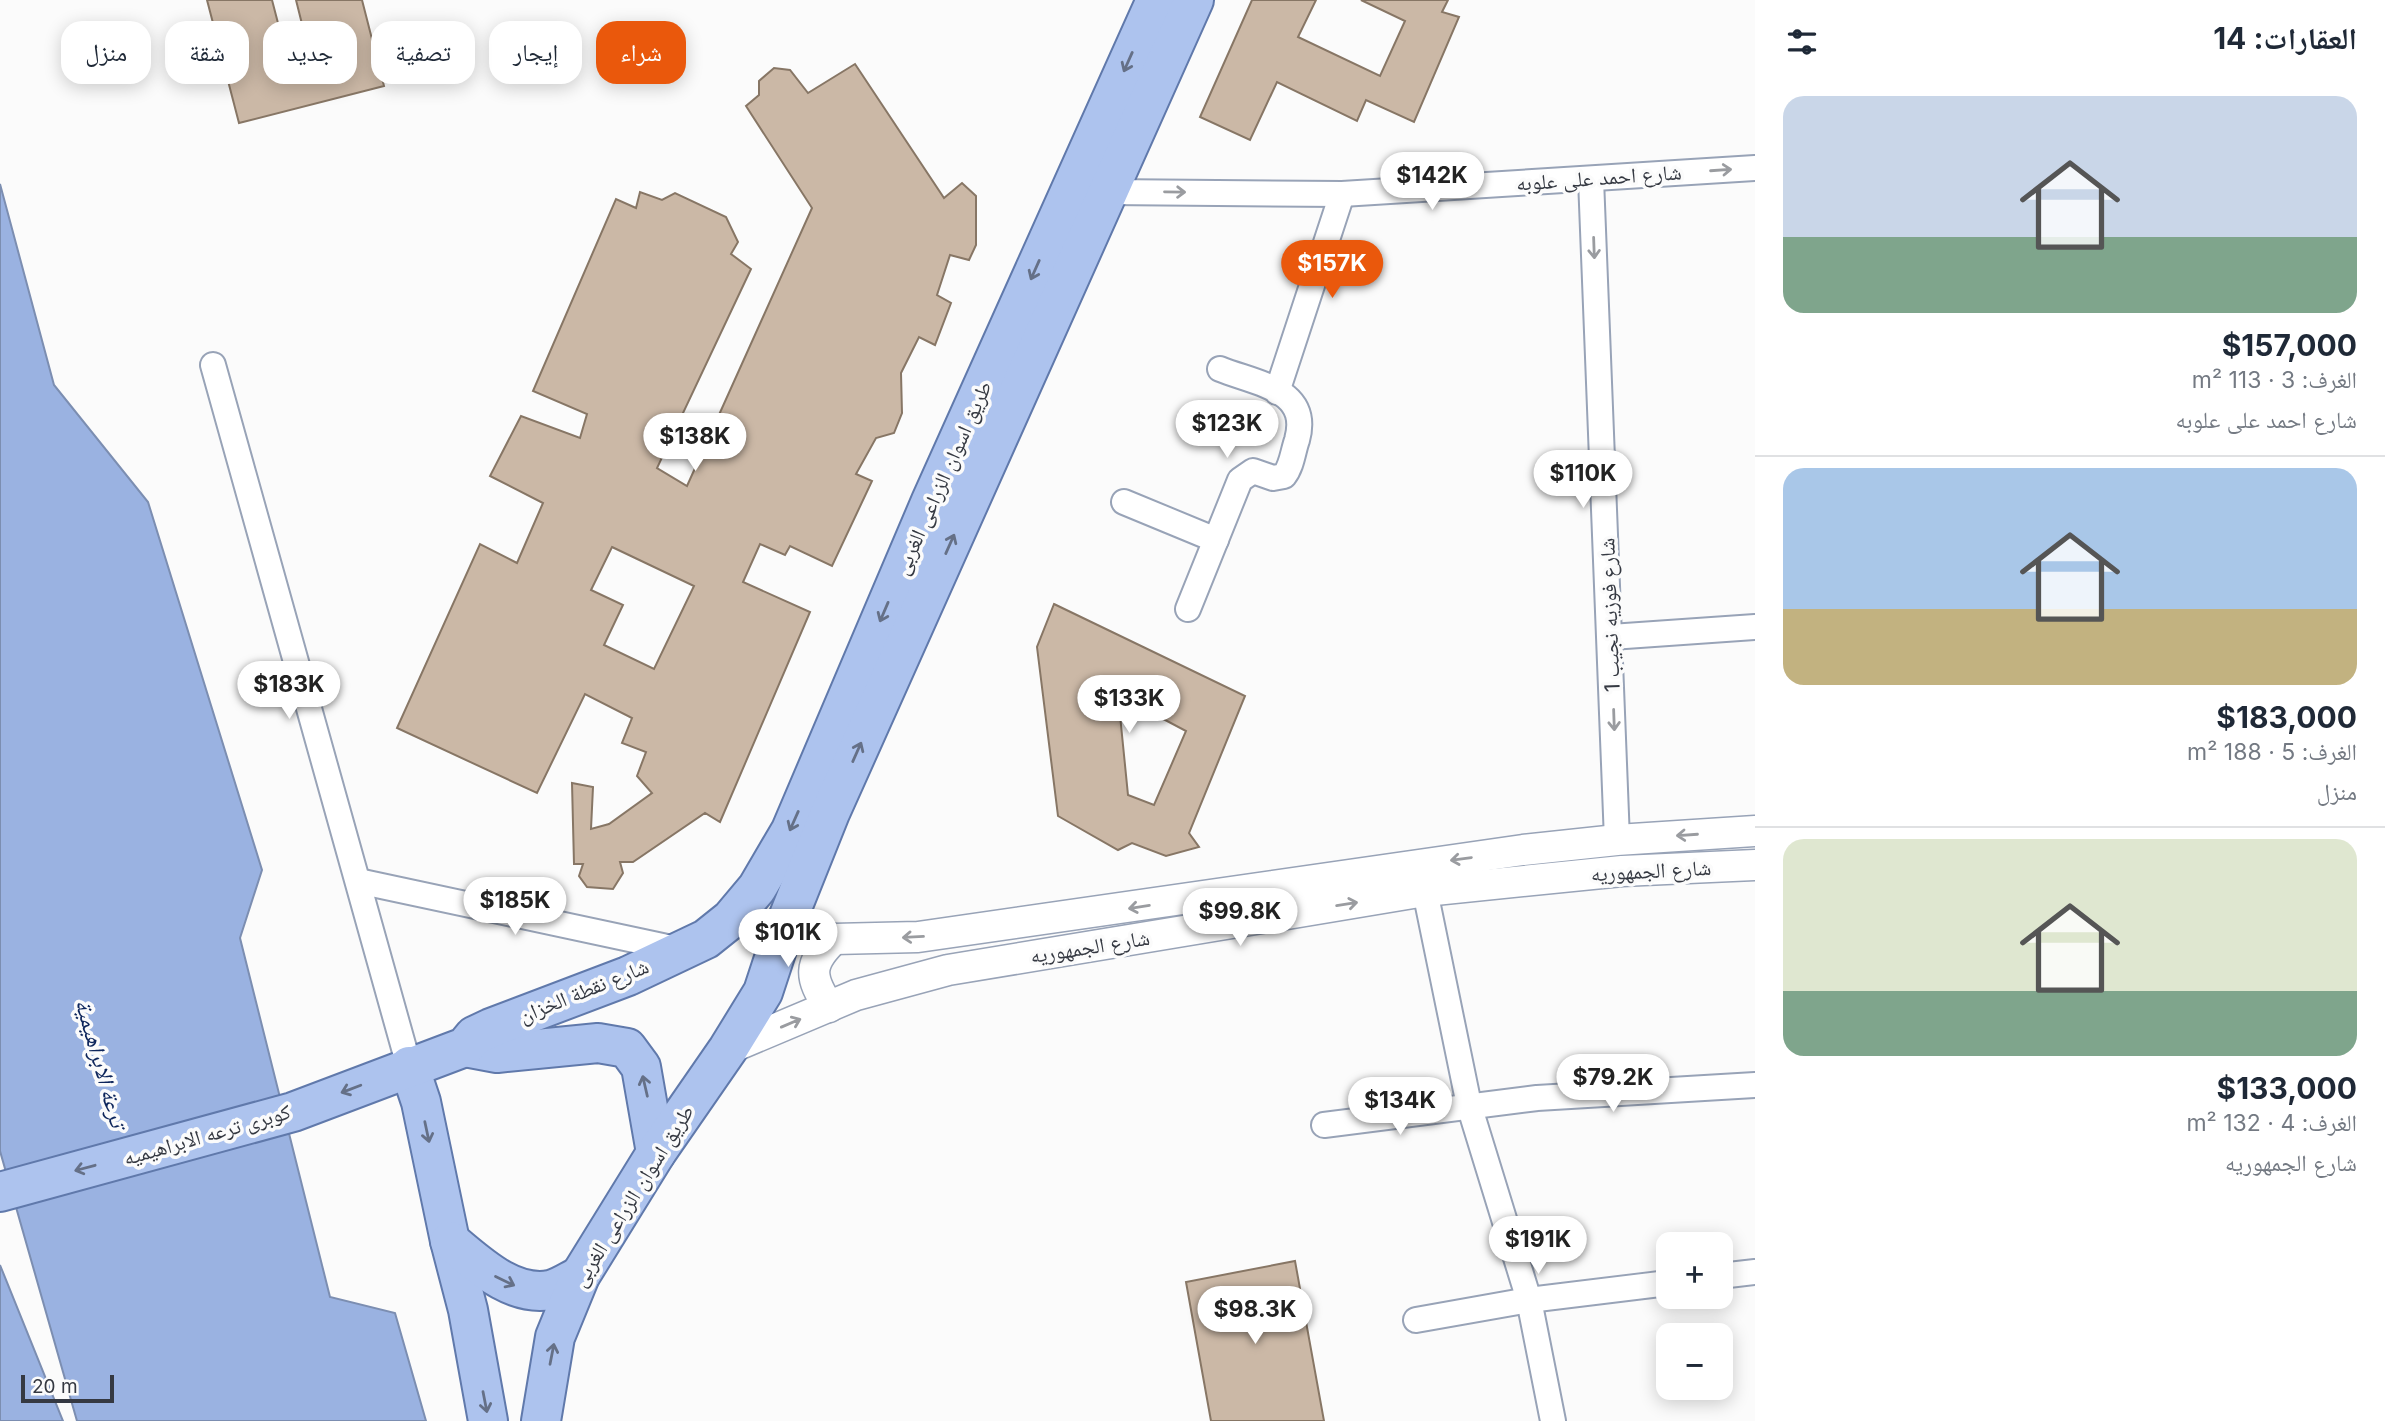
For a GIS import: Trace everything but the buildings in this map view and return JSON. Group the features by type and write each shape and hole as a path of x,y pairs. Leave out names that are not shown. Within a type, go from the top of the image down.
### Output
{"main road":[{"name":"طريق اسوان الزراعى الغربى","path":"706,936 774,863 791,830 931,501 1156,0"},
{"name":"طريق اسوان الزراعى الغربى","path":"541,1421 555,1337 580,1276 656,1153 763,992 784,928 835,800 1194,0"},
{"name":"شارع نقطة الخزان","path":"465,1047 474,1036 491,1028 628,976 706,936"},
{"name":"شارع نقطة الخزان","path":"409,1066 465,1047 497,1052 598,1043 627,1048 641,1067 656,1153"},
{"name":"كوبرى ترعه الابراهيميه","path":"0,1192 293,1112 409,1066"},
{"path":"409,1066 421,1102 450,1241 468,1310 488,1421"},
{"path":"450,1241 494,1276 519,1288 550,1290 580,1276"}],"street":[{"name":"شارع احمد على علوبه","path":"1107,192 1342,194 1755,168"},
{"name":"شارع فوزيه نجيب 1","path":"1591,179 1618,840"},
{"path":"1278,392 1342,194"},
{"path":"212,365 409,1066"},
{"path":"1188,609 1243,476 1258,471 1279,478 1288,471 1301,423 1300,412 1294,402 1278,392 1220,369"},
{"path":"1124,502 1216,540"},
{"path":"1611,636 1755,627"},
{"name":"شارع الجمهوريه","path":"706,936 784,928 834,939 960,933 1450,860 1618,840 1755,831"},
{"name":"شارع الجمهوريه","path":"736,1036 829,1007 878,988 948,970 1425,891 1622,872 1755,865"},
{"path":"358,881 706,936"},
{"path":"1425,891 1469,1105 1528,1300 1553,1421"},
{"path":"829,1007 814,980 814,967 820,952 834,939"},
{"path":"1324,1125 1469,1105 1619,1091 1755,1086"},
{"path":"1733,1275 1755,1272"},
{"path":"1416,1320 1528,1300 1656,1284"}],"water":[{"name":"ترعة الابراهيمية","path":"0,184 54,385 148,502 262,870 240,938 330,1297 395,1313 426,1421 77,1421 0,1151"},
{"path":"0,1265 63,1421 0,1421"}]}
